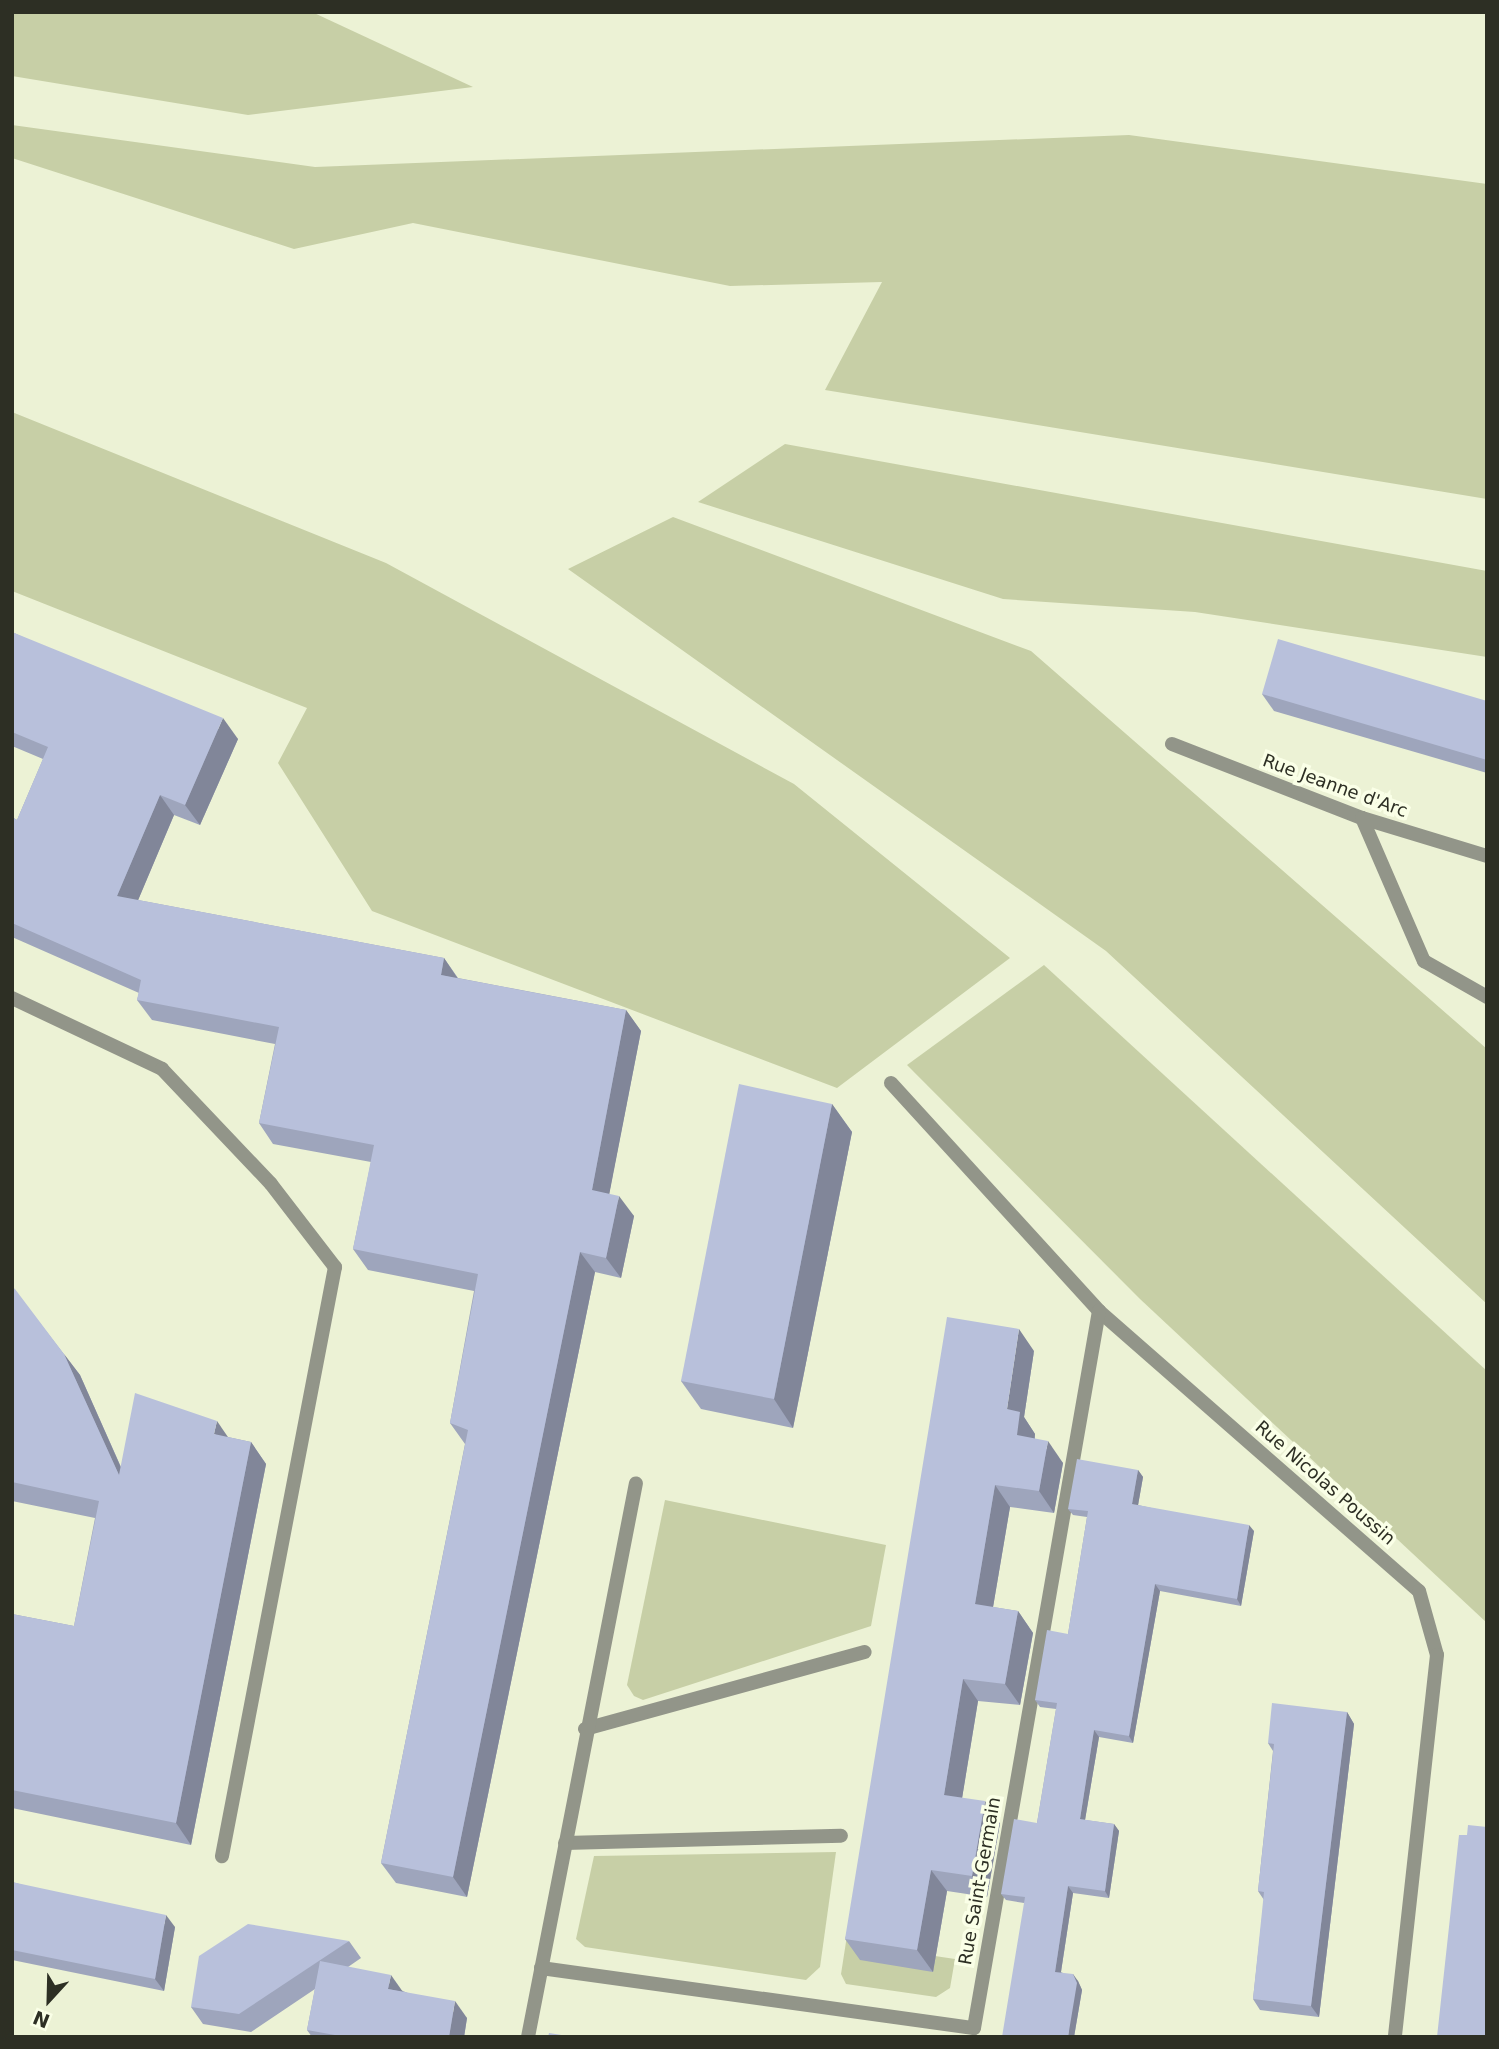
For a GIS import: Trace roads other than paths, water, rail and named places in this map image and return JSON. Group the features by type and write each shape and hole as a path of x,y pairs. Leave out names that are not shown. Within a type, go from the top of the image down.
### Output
{"street":[{"name":"Rue Jeanne d'Arc","path":"1172,744 1362,818 1487,856"},
{"path":"1362,818 1424,961 1487,997"},
{"path":"12,998 162,1069 271,1184 335,1267 222,1856"},
{"name":"Rue Nicolas Poussin","path":"891,1083 1099,1311 1419,1591 1437,1655 1395,2037"},
{"name":"Rue Saint-Germain","path":"541,1968 974,2028 1099,1311"},
{"path":"528,2037 585,1730 636,1483"},
{"path":"585,1730 866,1652"},
{"path":"565,1843 841,1836"}]}
